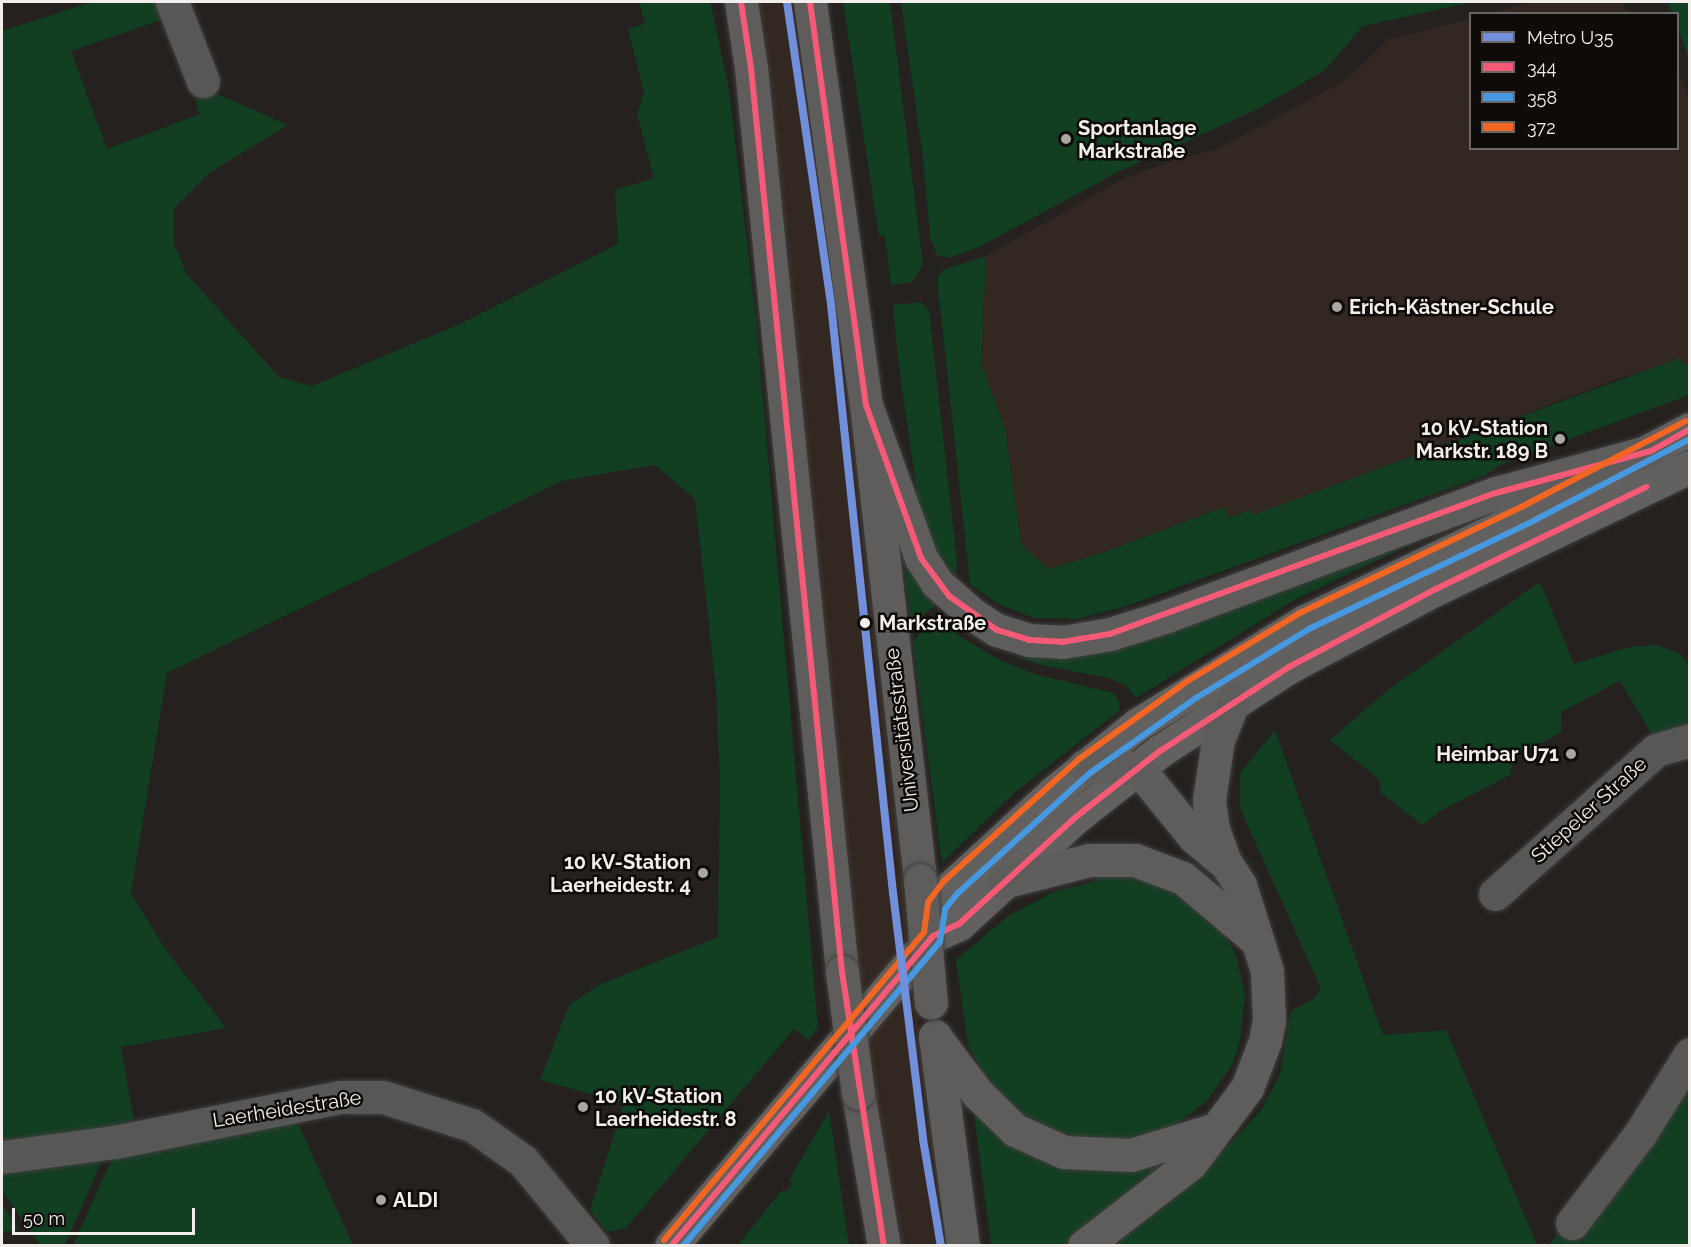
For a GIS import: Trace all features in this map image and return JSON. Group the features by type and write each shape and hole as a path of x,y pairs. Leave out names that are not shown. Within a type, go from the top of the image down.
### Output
{"highway":[{"path":"741,2 751,68 842,972 858,1093 884,1245"},
{"name":"Universitätsstraße","path":"810,2 866,405 920,880 935,1037 963,1245"},
{"path":"866,405 921,558 937,583 972,614 997,630 1029,640 1062,642 1110,634 1167,616 1496,493 1651,451"},
{"path":"1084,1245 1191,1163 1213,1130 1247,1088 1265,1041 1269,1021 1267,971 1254,938 1240,885 1225,862 1210,814 1210,784 1218,740 1234,700"},
{"path":"1084,766 1138,768 1194,837 1225,862"},
{"path":"1003,882 1089,860 1135,860 1183,878 1254,938"},
{"path":"935,1037 978,1094 1015,1130 1064,1152 1131,1155 1213,1130"}],"main road":[{"path":"933,936 936,905 951,887 1084,766 1191,690 1305,621 1651,451 1689,429"},
{"path":"671,1245 933,936 959,924 1003,882 1138,768 1234,700 1434,590 1689,467"}],"street":[{"path":"172,2 203,81"},
{"name":"Stiepeler Straße","path":"1495,894 1656,750 1689,740"},
{"path":"1572,1223 1641,1134 1689,1054"},
{"name":"Laerheidestraße","path":"2,1157 115,1142 341,1097 382,1097 472,1125 498,1143 523,1161 593,1245"}],"shaded area":[{"path":"758,2 795,2 837,292 918,1020 949,1245 902,1245 865,1038 807,478 786,231"},
{"path":"1535,2 1622,2 1627,12 1494,12"},
{"name":"Erich-Kästner-Schule","path":"1469,19 1469,150 1679,150 1679,73 1689,99 1689,363 1683,365 1680,359 1614,380 1253,516 1250,510 1229,518 1224,507 1102,553 1048,569 1021,544 1006,433 981,363 986,256 1121,180 1176,159 1215,150 1343,82 1388,40"}],"green space":[{"path":"92,2 166,2 170,17 71,51 107,149 200,114 195,100 215,93 288,125 208,174 174,208 174,243 186,273 279,377 312,386 460,324 618,244 615,190 654,178 637,114 644,92 628,29 645,24 639,2 710,2 729,89 756,319 818,1028 808,1040 794,1029 626,1228 607,1232 590,1210 624,1103 540,1080 569,1005 599,985 718,937 720,780 716,688 695,499 655,465 562,481 167,673 131,893 164,947 226,1028 121,1047 134,1120 115,1129 2,1141 2,31"},
{"path":"843,2 890,2 923,264 913,282 891,285 885,236 879,236"},
{"name":"Sportanlage Markstraße","path":"901,2 1473,2 1363,26 1325,70 1256,110 1118,172 981,246 949,258 937,255 930,237 923,158"},
{"path":"1690,2 1690,60 1679,31 1679,12 1672,12 1668,3"},
{"path":"986,256 981,363 1006,433 1021,544 1048,569 1102,553 1224,507 1229,518 1250,510 1253,515 1680,358 1683,365 1689,363 1689,395 1502,464 1486,475 1127,606 1077,619 1034,618 998,604 970,584 937,278 943,270"},
{"path":"921,302 929,310 957,561 956,578 930,544 919,508 898,359 893,305"},
{"path":"1496,504 1298,598 1136,698 1126,686 1109,678 1036,664 987,642 1029,647"},
{"path":"902,549 943,600 924,614 912,633"},
{"path":"1540,582 1574,664 1629,647 1657,645 1681,654 1689,666 1689,737 1656,741 1620,681 1561,712 1562,732 1514,757 1510,775 1439,812 1423,825 1381,793 1379,779 1330,740 1388,690"},
{"path":"941,612 958,635 998,659 1034,674 1114,693 1120,704 1119,711 1014,793 942,863 913,643 932,617"},
{"path":"1275,730 1383,1035 1446,1030 1537,1245 1103,1246 1228,1146 1261,1110 1280,1074 1291,1011 1312,1000 1321,989 1240,808 1240,773"},
{"path":"1097,870 1154,877 1216,922 1235,952 1245,994 1240,1041 1232,1065 1206,1102 1168,1130 1145,1137 1092,1142 1037,1125 993,1092 968,1045 956,960 1008,916 1056,891 1096,881"},
{"path":"1689,1034 1689,1245 1549,1246 1667,1061"},
{"path":"973,1106 1019,1141 1183,1150 1091,1220 1068,1245 991,1245"},
{"path":"829,1111 849,1245 738,1245 782,1190 786,1192 793,1183 789,1180"},
{"path":"297,1121 353,1245 73,1246 113,1156"},
{"path":"103,1158 65,1245 40,1245 2,1191 2,1169"},
{"path":"2,1204 18,1229 2,1233"}],"metro line":[{"name":"U35","path":"787,2 831,304 893,893 923,1139 941,1246"}],"transit line":[{"name":"344","path":"741,2 751,68 842,972 884,1246"},
{"name":"344","path":"810,2 866,405 921,558 949,596 997,630 1029,640 1062,642 1110,634 1496,493 1651,451 1690,429"},
{"name":"372","path":"664,1240 924,932 928,902 944,881 1079,759 1186,682 1300,613 1527,504 1686,421"},
{"name":"358","path":"683,1246 940,942 945,909 958,893 1090,773 1196,698 1309,629 1535,520 1690,439"},
{"name":"344","path":"671,1246 933,936 959,924 1077,816 1160,751 1289,667 1434,590 1646,487"}],"place":[{"name":"Sportanlage Markstraße","path":"1066,139"},
{"name":"Erich-Kästner-Schule","path":"1337,307"},
{"name":"10 kV-Station Markstr. 189 B","path":"1560,439"},
{"name":"Markstraße","path":"865,623"},
{"name":"Heimbar U71","path":"1571,754"},
{"name":"10 kV-Station Laerheidestr. 4","path":"703,873"},
{"name":"10 kV-Station Laerheidestr. 8","path":"583,1107"},
{"name":"ALDI","path":"381,1200"}]}
